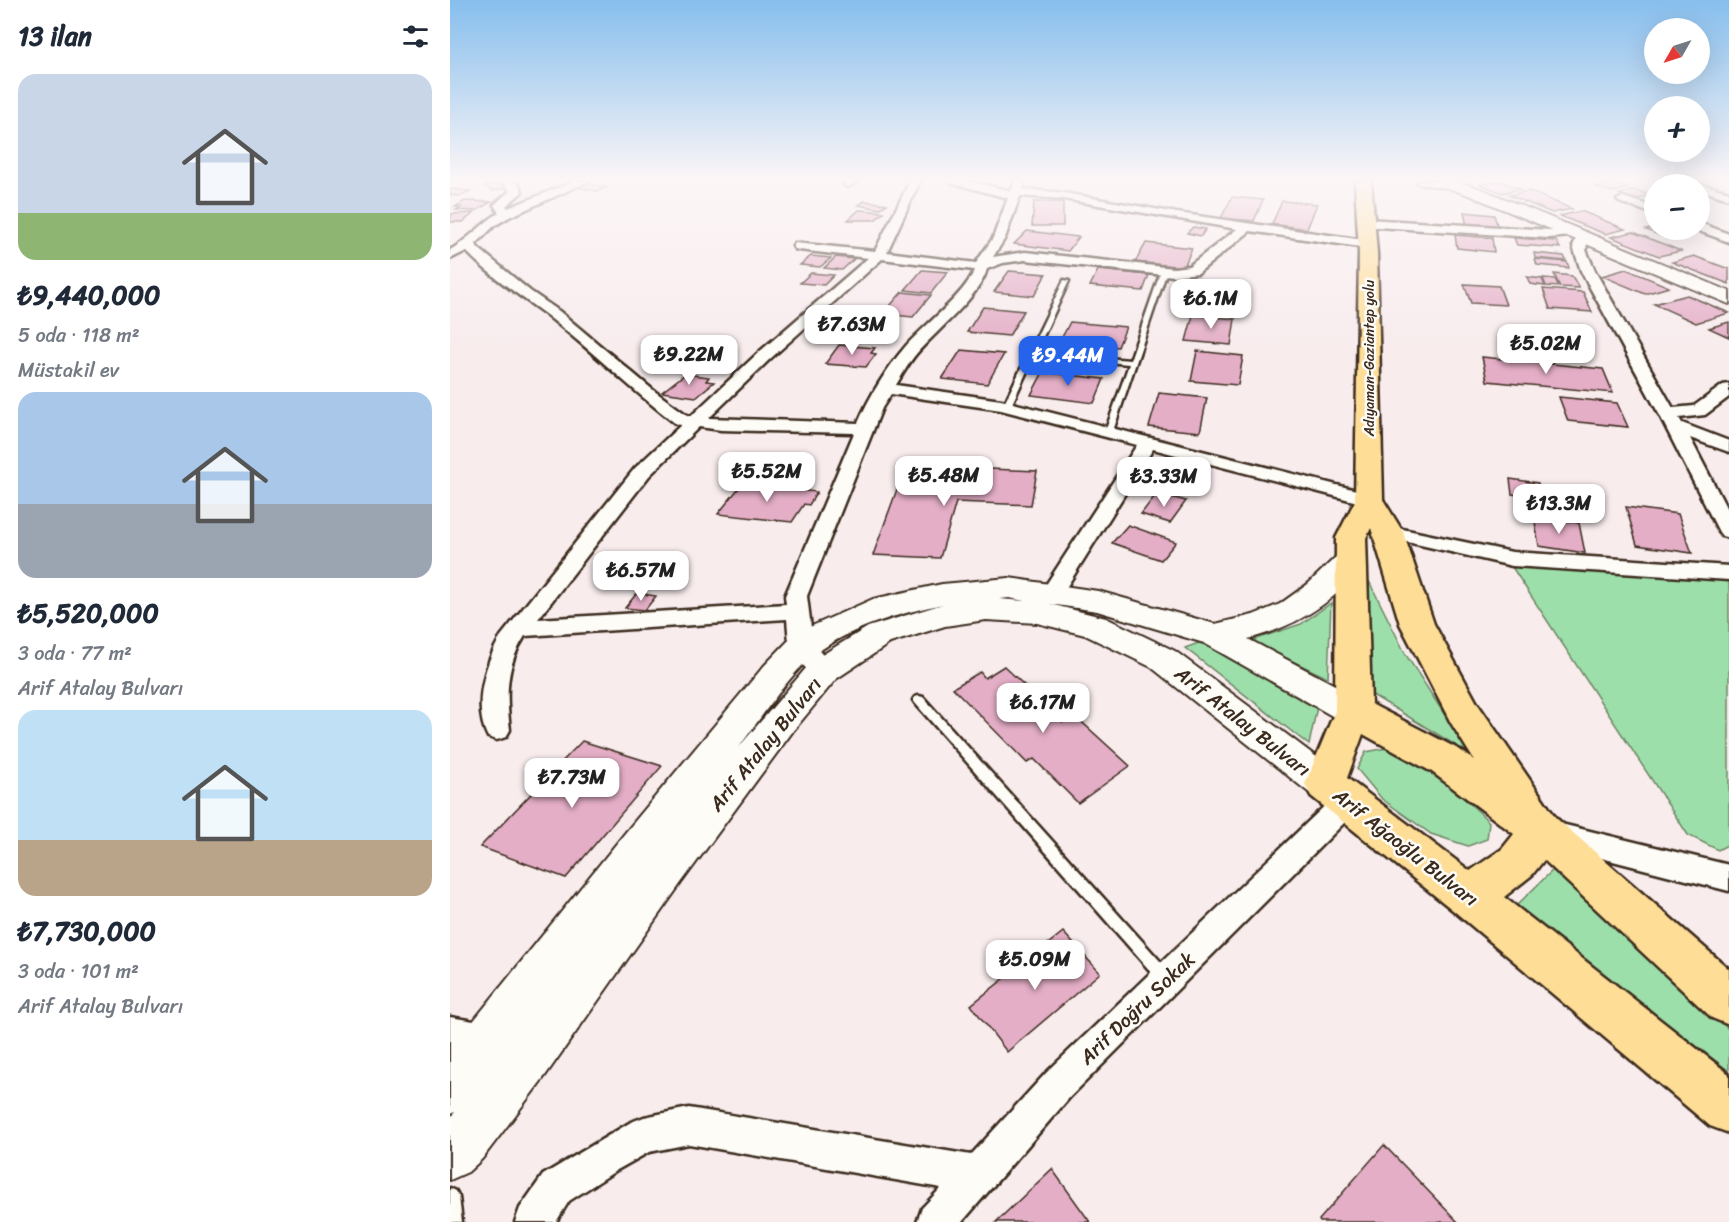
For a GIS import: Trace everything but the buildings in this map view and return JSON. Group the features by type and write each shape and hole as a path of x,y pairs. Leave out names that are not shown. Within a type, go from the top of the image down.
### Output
{"main road":[{"name":"Adıyaman-Gaziantep yolu","path":"1367,238 1378,516"},
{"path":"1586,238 1729,298"},
{"path":"1378,516 1418,624 1464,712 1541,831"},
{"name":"Arif Ağaoğlu Bulvarı","path":"1378,516 1351,538 1353,711 1336,793 1470,897 1729,1107"},
{"path":"1215,635 1260,626 1305,605 1318,596 1350,559"},
{"name":"Arif Atalay Bulvarı","path":"450,1154 464,1141 528,1059 666,870 780,721 813,659 823,634 873,610 942,594 1009,588 1051,594 1098,601 1215,635 1353,711"},
{"name":"Arif Atalay Bulvarı","path":"450,1089 639,845 776,675 879,635 943,615 986,609 1037,612 1095,626 1163,659 1336,793"},
{"path":"1353,711 1446,761 1541,831 1729,1001"},
{"path":"1470,897 1517,862 1541,831"}],"street":[{"path":"450,255 470,244 475,238"},
{"path":"497,730 494,697 496,668 503,650 518,628 642,472 764,356 879,255 887,238"},
{"path":"813,659 797,611 796,596 864,428 873,408 910,351 964,295 979,275 981,267 999,238"},
{"path":"799,246 981,267 1000,259 1025,256 1164,271 1193,270 1234,238"},
{"path":"1577,238 1578,249 1588,271 1671,420 1729,532"},
{"path":"470,244 472,250 525,294 554,314 671,414 694,423 864,428"},
{"path":"886,388 1007,406 1148,442 1512,559 1729,573"},
{"path":"1671,420 1699,411 1729,389"},
{"path":"1671,420 1729,447"},
{"path":"1051,594 1148,442"},
{"path":"518,628 797,611"},
{"name":"Arif Doğru Sokak","path":"936,1222 1058,1085 1167,979 1336,793"},
{"path":"1541,831 1729,878"},
{"path":"450,1034 489,1039 528,1059"},
{"path":"534,1222 556,1188 604,1157 644,1134 689,1126 977,1176"}],"lane":[{"path":"1109,432 1164,271"},
{"path":"1007,406 1066,281"},
{"path":"1032,354 1133,362"},
{"path":"919,700 1167,979"},
{"path":"450,1197 453,1222"}],"green space":[{"path":"1512,567 1729,578 1729,844 1718,850 1688,835"},
{"path":"1365,573 1406,655 1470,754 1361,688"},
{"path":"1331,603 1328,678 1250,641 1301,624"},
{"path":"1204,641 1319,697 1309,745 1185,648"},
{"path":"1387,748 1429,772 1466,800 1489,822 1487,839 1468,846 1431,834 1382,799 1357,769 1366,752"},
{"path":"1556,867 1604,905 1729,1030 1729,1071 1515,907"}]}
